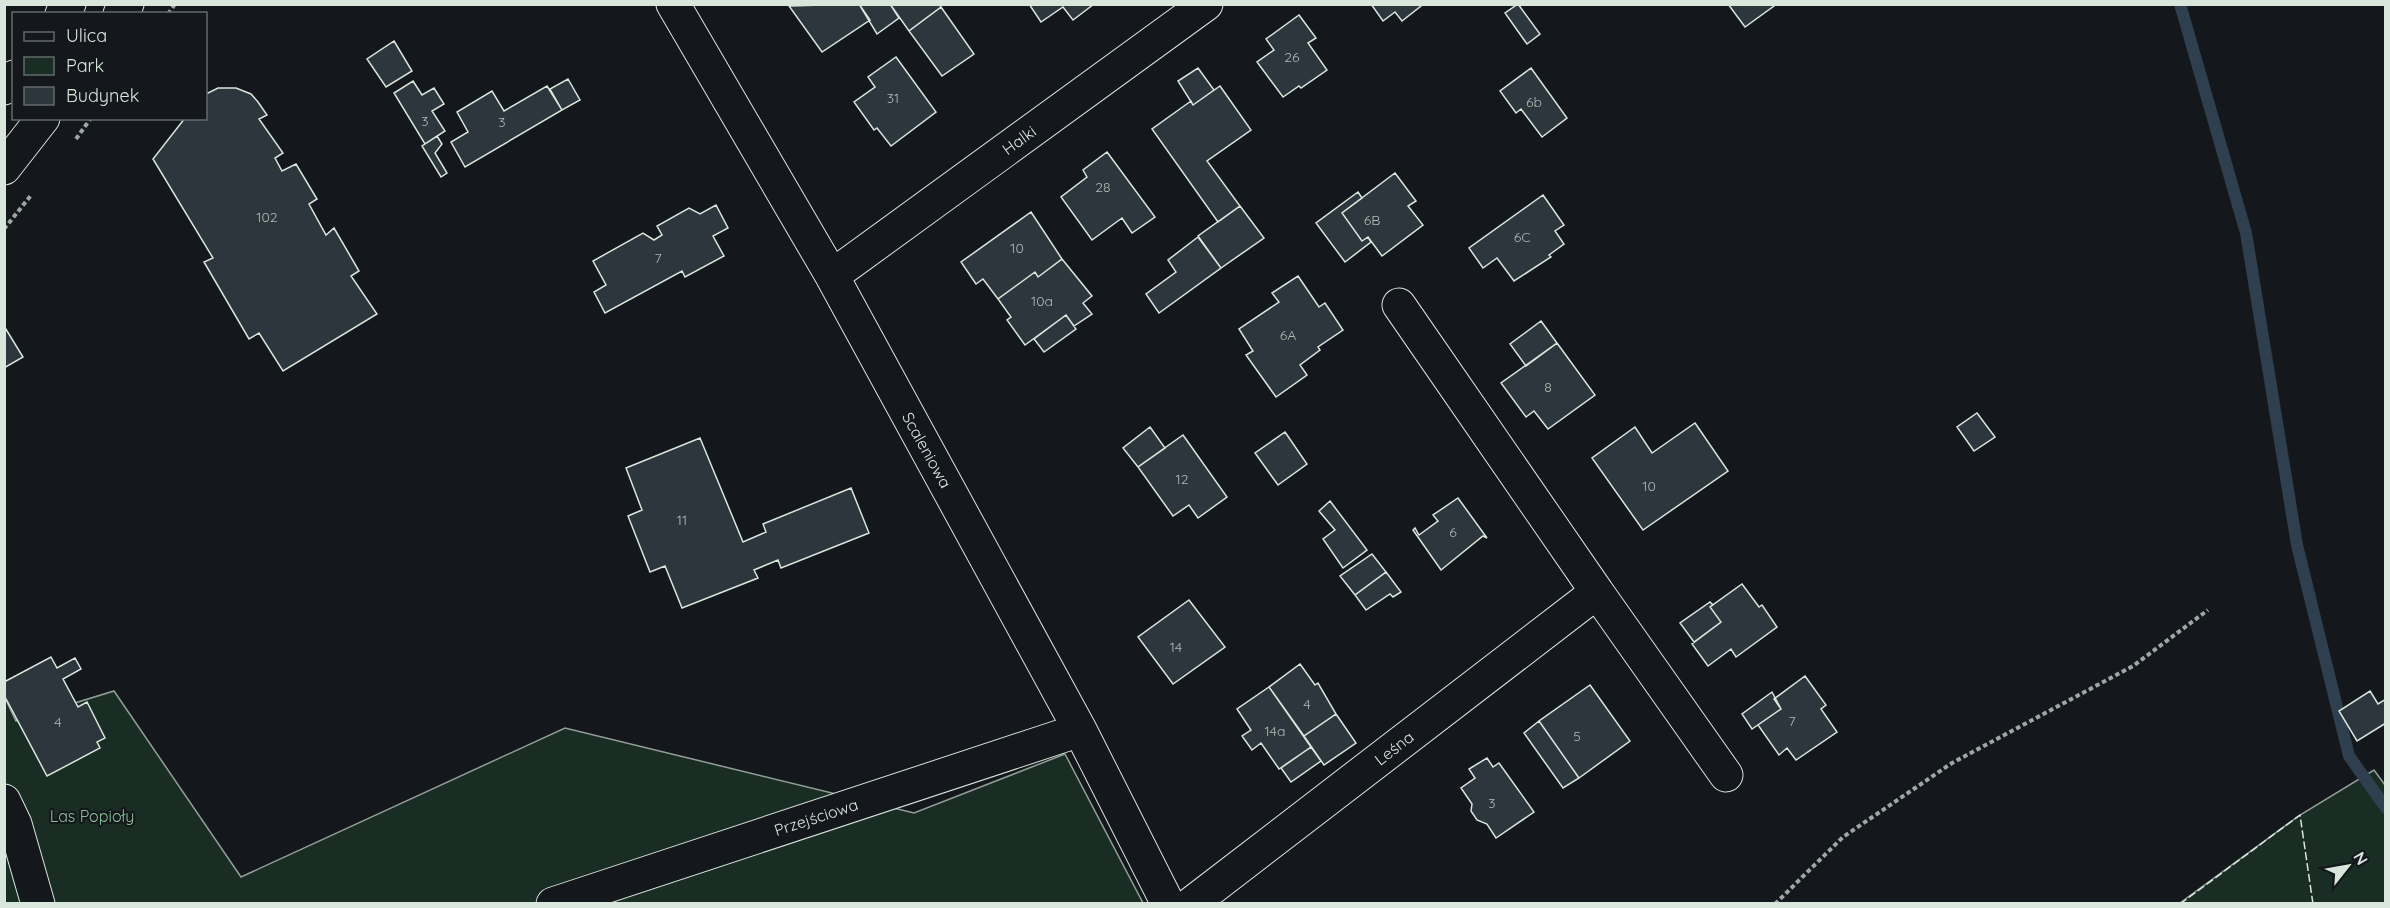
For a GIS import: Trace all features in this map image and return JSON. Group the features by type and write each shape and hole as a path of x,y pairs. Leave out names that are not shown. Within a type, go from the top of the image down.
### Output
{"street":[{"name":"Scaleniowa","path":"673,4 832,276 1080,730 1168,903"},
{"name":"Halki","path":"832,276 1206,4"},
{"path":"4,168 41,120"},
{"path":"1399,304 1726,775"},
{"name":"Leśna","path":"1191,903 1597,592"},
{"name":"Przejściowa","path":"553,903 1080,730"},
{"path":"4,801 15,824 38,903"}],"path":[{"path":"1775,903 1843,837 1952,763 2133,666 2208,610"}],"green space":[{"name":"Las Popioły","path":"114,691 241,877 565,728 914,813 1065,754 1143,903 5,903 4,696 16,721"},
{"path":"2374,770 2385,785 2385,903 2180,903 2300,815"}],"building":[{"path":"859,4 870,20 822,52 789,6"},
{"path":"859,4 890,4 899,18 877,34"},
{"path":"890,4 939,4 941,7 909,31"},
{"path":"1029,4 1094,4 1073,20 1063,7 1041,22"},
{"path":"1371,4 1420,4 1421,6 1402,21 1395,12 1383,21"},
{"path":"1518,4 1540,34 1527,44 1505,13"},
{"path":"1728,4 1773,4 1774,6 1745,27"},
{"path":"941,7 974,54 942,76 909,31"},
{"path":"1299,15 1316,38 1308,43 1327,70 1283,97 1257,62 1274,50 1266,39"},
{"path":"394,41 412,71 386,87 367,59"},
{"path":"896,57 936,112 891,146 877,128 874,130 854,102 875,87 868,77"},
{"path":"1198,68 1214,90 1193,105 1178,81"},
{"path":"1531,68 1567,118 1542,137 1521,109 1516,113 1500,91"},
{"path":"568,79 580,100 562,110 550,89"},
{"path":"413,81 422,95 434,88 444,104 432,111 445,131 425,144 394,93"},
{"path":"547,86 562,110 465,167 451,142 468,132 457,112 492,91 504,111"},
{"path":"1220,86 1251,130 1207,161 1240,206 1218,222 1152,129 1191,101 1193,105"},
{"path":"218,88 236,88 251,94 258,102 267,115 259,119 283,153 275,158 282,171 296,164 317,199 309,204 326,235 334,228 359,271 351,276 377,314 283,371 259,333 249,339 204,262 213,258 153,159 183,120 207,120 207,94"},
{"path":"437,136 442,144 435,153 447,173 441,177 422,146"},
{"path":"1107,152 1155,217 1132,233 1122,218 1092,240 1061,197 1087,177 1083,170"},
{"path":"1395,173 1416,201 1408,206 1423,225 1382,256 1368,237 1362,241 1342,213"},
{"path":"1358,192 1362,198 1342,213 1362,241 1368,237 1371,242 1345,262 1316,223"},
{"path":"1543,195 1564,225 1555,231 1564,244 1549,255 1551,257 1514,281 1497,258 1483,268 1469,248"},
{"path":"716,205 728,228 713,236 724,256 685,277 682,271 605,313 594,292 606,285 593,261 643,233 654,240 662,235 657,226 689,208 700,214"},
{"path":"1240,206 1264,238 1221,268 1198,236"},
{"path":"1031,212 1062,259 1038,277 1035,272 998,299 983,279 976,284 961,262"},
{"path":"1198,237 1221,268 1159,313 1146,294 1176,272 1168,260"},
{"path":"1062,259 1092,296 1083,303 1092,314 1074,326 1066,315 1025,345 1007,320 1011,317 998,299 1035,272 1038,277"},
{"path":"1298,276 1319,307 1325,303 1343,330 1318,347 1320,350 1300,365 1307,375 1276,397 1246,355 1253,351 1239,329 1279,302 1272,293"},
{"path":"1066,315 1076,329 1044,352 1034,339"},
{"path":"1541,321 1557,343 1526,366 1510,344"},
{"path":"4,326 23,357 4,368"},
{"path":"1557,343 1595,395 1548,429 1534,411 1526,417 1501,383"},
{"path":"1977,413 1995,437 1974,451 1957,427"},
{"path":"1695,423 1728,471 1643,530 1592,458 1635,427 1652,453"},
{"path":"1150,427 1165,448 1138,467 1123,448"},
{"path":"1285,432 1307,464 1278,485 1255,453"},
{"path":"1183,435 1227,497 1198,518 1189,505 1173,516 1138,467"},
{"path":"700,438 743,542 766,532 763,524 851,488 869,533 781,568 778,560 754,570 758,578 682,608 665,566 650,572 628,516 642,510 626,468"},
{"path":"1458,498 1487,538 1483,536 1441,570 1413,530 1415,528 1419,535 1438,521 1433,515"},
{"path":"1330,501 1367,550 1343,568 1323,539 1335,530 1319,511"},
{"path":"1372,554 1386,572 1355,595 1340,576"},
{"path":"1386,572 1401,592 1393,597 1390,594 1366,610 1355,595"},
{"path":"1742,584 1759,607 1762,605 1777,627 1736,657 1731,649 1708,666 1692,644 1721,622 1710,607"},
{"path":"1189,600 1225,647 1173,684 1138,637"},
{"path":"1710,602 1713,605 1710,607 1721,622 1694,642 1680,623"},
{"path":"51,657 57,668 75,658 81,669 63,679 78,707 87,702 105,738 97,742 100,748 47,776 4,695 4,682"},
{"path":"1300,664 1315,685 1318,683 1336,714 1304,736 1269,687"},
{"path":"1805,676 1826,705 1821,709 1837,732 1796,760 1787,748 1779,755 1758,725 1781,709 1774,699"},
{"path":"1590,685 1630,741 1579,778 1539,721"},
{"path":"1269,687 1311,747 1279,769 1261,743 1252,750 1242,736 1251,730 1237,709"},
{"path":"2370,691 2378,704 2386,699 2386,723 2357,741 2339,711"},
{"path":"1772,692 1781,709 1752,729 1742,714"},
{"path":"1336,714 1356,743 1324,765 1304,736"},
{"path":"1539,721 1579,778 1563,788 1524,733"},
{"path":"1311,747 1321,761 1291,782 1281,768"},
{"path":"1487,758 1493,767 1499,763 1534,812 1496,838 1487,824 1477,820 1471,811 1472,804 1461,788 1475,778 1469,769"}],"waterway":[{"path":"2180,4 2246,233 2297,545 2349,756 2386,808"}],"fence":[{"path":"2180,904 2300,815 2313,904"}]}
